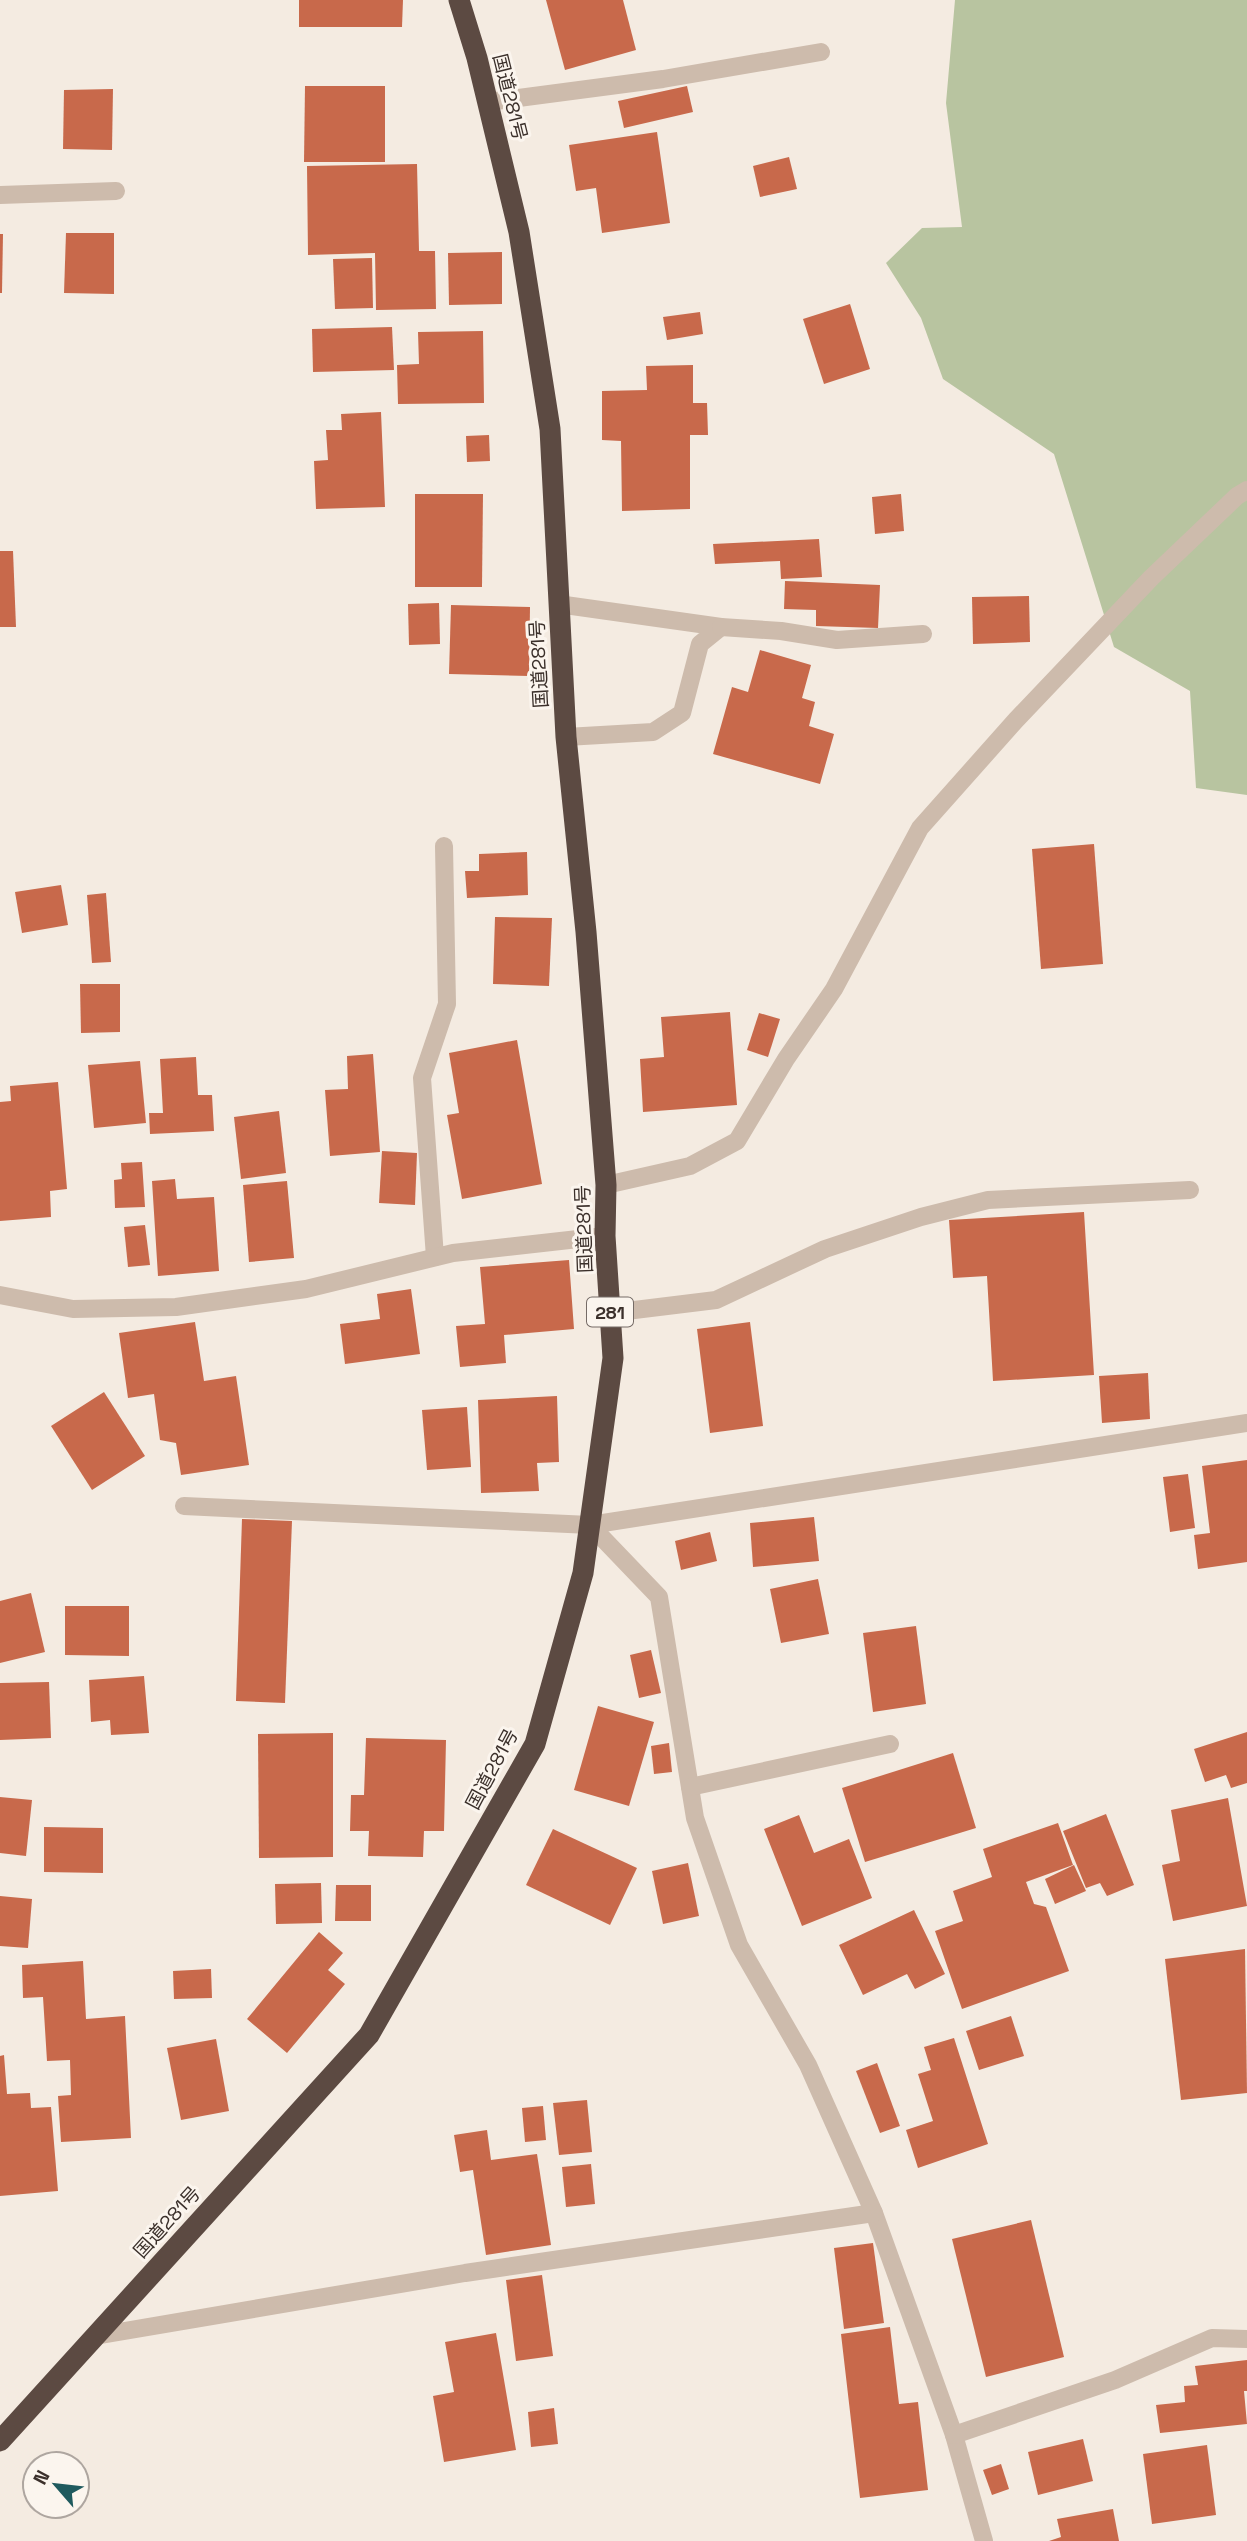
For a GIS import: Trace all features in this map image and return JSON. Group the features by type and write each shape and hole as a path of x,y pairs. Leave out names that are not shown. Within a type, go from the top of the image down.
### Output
{"highway":[{"name":"国道281号","path":"1,2435 95,2336 369,2035 535,1744 583,1573 613,1358 606,1185 566,737 550,429 519,232 488,102 459,0"}],"street":[{"path":"488,102 663,79 821,52"},
{"path":"0,195 116,191"},
{"path":"606,1185 690,1166 737,1141 786,1059 834,989 920,828 1016,720 1152,578 1237,496 1247,490"},
{"path":"558,604 721,628 781,631 837,640 923,634"},
{"path":"566,737 653,732 682,713 700,644 721,628"},
{"path":"435,1257 422,1078 447,1004 444,846"},
{"path":"610,1313 716,1300 825,1249 921,1217 988,1200 1190,1190"},
{"path":"0,1295 72,1309 176,1307 306,1289 435,1257 606,1236"},
{"path":"184,1506 590,1525 1247,1423"},
{"path":"590,1525 659,1597 695,1818 739,1945 808,2064 874,2213 954,2435 984,2541"},
{"path":"690,1787 890,1744"},
{"path":"95,2336 465,2273 874,2213"},
{"path":"954,2435 1115,2379 1212,2338 1247,2339"}],"green space":[{"path":"955,0 1247,0 1247,795 1196,788 1190,691 1114,647 1054,454 943,379 921,318 886,263 922,228 962,227 946,103"}],"building":[{"path":"299,0 403,0 402,27 299,27"},
{"path":"546,0 623,0 636,50 565,70"},
{"path":"305,86 385,86 385,162 304,162"},
{"path":"687,86 693,112 624,128 618,101"},
{"path":"113,89 112,150 63,149 64,90"},
{"path":"657,132 670,223 602,233 596,188 576,191 569,145"},
{"path":"789,157 797,189 760,197 753,166"},
{"path":"417,164 419,251 435,251 436,309 376,310 375,253 308,255 307,166"},
{"path":"66,233 114,233 114,294 64,293"},
{"path":"0,234 3,234 2,293 0,293"},
{"path":"502,252 502,304 449,305 448,253"},
{"path":"372,258 373,308 335,309 333,259"},
{"path":"850,304 870,369 824,384 803,319"},
{"path":"700,312 703,334 667,340 663,317"},
{"path":"392,327 394,370 313,372 312,329"},
{"path":"483,331 484,403 398,404 397,365 419,364 418,332"},
{"path":"693,365 693,403 707,403 708,435 690,435 690,509 622,511 621,441 602,440 602,391 647,390 646,366"},
{"path":"381,412 385,507 316,509 314,461 328,460 326,430 342,430 341,414"},
{"path":"489,435 490,461 467,462 466,436"},
{"path":"415,494 483,494 482,587 415,587"},
{"path":"901,494 904,531 875,534 872,497"},
{"path":"819,539 822,577 781,579 780,561 715,564 713,544"},
{"path":"0,551 13,551 16,627 0,627"},
{"path":"785,581 880,585 878,628 816,626 816,610 784,609"},
{"path":"1029,596 1030,642 973,644 972,597"},
{"path":"439,603 440,644 409,645 408,604"},
{"path":"451,605 530,607 529,676 449,674"},
{"path":"760,650 811,665 802,698 815,702 809,726 834,734 820,784 713,754 732,687 748,692"},
{"path":"1094,844 1103,964 1041,969 1032,849"},
{"path":"527,852 528,895 467,898 465,871 479,871 479,854"},
{"path":"61,885 68,925 22,933 15,892"},
{"path":"106,893 111,962 92,963 87,895"},
{"path":"495,917 552,918 549,986 493,984"},
{"path":"80,984 120,984 120,1032 81,1033"},
{"path":"730,1012 737,1105 643,1112 640,1059 664,1057 661,1017"},
{"path":"759,1013 780,1019 768,1057 747,1050"},
{"path":"517,1040 542,1184 462,1199 447,1115 459,1113 449,1053"},
{"path":"373,1054 380,1152 330,1156 325,1090 348,1089 347,1056"},
{"path":"196,1057 198,1095 212,1095 214,1131 150,1134 149,1113 163,1113 160,1059"},
{"path":"140,1061 146,1123 94,1128 88,1065"},
{"path":"58,1082 67,1189 50,1191 51,1217 0,1221 0,1102 11,1101 10,1086"},
{"path":"279,1111 286,1173 241,1179 234,1117"},
{"path":"382,1151 417,1153 415,1205 379,1203"},
{"path":"142,1162 145,1207 115,1208 114,1180 122,1179 121,1163"},
{"path":"175,1179 177,1199 214,1197 219,1271 158,1276 152,1181"},
{"path":"287,1181 294,1258 249,1262 243,1185"},
{"path":"1084,1212 1094,1375 993,1381 987,1276 953,1278 949,1220"},
{"path":"145,1225 150,1265 128,1267 124,1227"},
{"path":"569,1260 574,1329 504,1335 506,1363 460,1367 456,1326 485,1324 480,1267"},
{"path":"411,1289 420,1354 345,1364 340,1324 380,1319 377,1294"},
{"path":"195,1322 204,1381 236,1376 249,1465 181,1475 176,1443 160,1440 154,1394 128,1398 119,1333"},
{"path":"750,1322 763,1426 710,1433 697,1329"},
{"path":"1148,1373 1150,1419 1102,1423 1099,1376"},
{"path":"104,1392 145,1456 92,1490 51,1426"},
{"path":"557,1396 559,1462 537,1463 539,1491 481,1493 478,1400"},
{"path":"467,1407 471,1467 427,1470 422,1410"},
{"path":"1247,1460 1247,1562 1198,1569 1194,1535 1210,1533 1202,1466"},
{"path":"1188,1474 1195,1528 1170,1532 1163,1477"},
{"path":"814,1517 819,1561 753,1567 750,1523"},
{"path":"242,1519 292,1521 285,1703 236,1701"},
{"path":"710,1532 717,1561 681,1570 675,1541"},
{"path":"818,1579 829,1634 781,1643 770,1589"},
{"path":"31,1593 45,1652 0,1663 0,1601"},
{"path":"65,1606 129,1606 129,1656 65,1655"},
{"path":"916,1626 926,1704 873,1712 863,1633"},
{"path":"651,1650 661,1693 639,1698 630,1655"},
{"path":"144,1676 149,1733 111,1735 110,1720 91,1722 89,1680"},
{"path":"49,1682 51,1738 0,1740 0,1683"},
{"path":"598,1706 654,1722 629,1806 574,1790"},
{"path":"1247,1732 1247,1783 1231,1788 1226,1775 1205,1782 1194,1749"},
{"path":"333,1733 333,1857 259,1858 258,1734"},
{"path":"366,1738 446,1740 444,1831 424,1831 423,1857 368,1856 369,1831 350,1831 351,1795 364,1795"},
{"path":"669,1743 672,1772 654,1774 651,1746"},
{"path":"953,1753 976,1828 865,1862 842,1788"},
{"path":"0,1797 32,1800 26,1856 0,1853"},
{"path":"1228,1798 1247,1906 1173,1921 1162,1865 1180,1861 1171,1810"},
{"path":"1106,1814 1134,1885 1107,1896 1100,1883 1086,1888 1063,1831"},
{"path":"799,1815 814,1853 849,1839 872,1898 802,1926 764,1829"},
{"path":"1058,1823 1073,1865 1026,1882 1034,1904 1046,1907 1069,1971 962,2009 935,1931 963,1921 953,1891 992,1877 983,1849"},
{"path":"44,1827 103,1828 103,1873 44,1872"},
{"path":"553,1829 637,1868 610,1925 526,1885"},
{"path":"688,1863 699,1916 663,1924 652,1871"},
{"path":"1074,1865 1086,1891 1055,1904 1045,1879"},
{"path":"321,1883 322,1923 276,1924 275,1884"},
{"path":"336,1885 371,1885 371,1921 335,1921"},
{"path":"0,1896 32,1899 28,1948 0,1946"},
{"path":"914,1910 945,1974 915,1989 907,1974 863,1995 839,1945"},
{"path":"319,1932 343,1953 328,1970 345,1984 287,2053 247,2019"},
{"path":"1245,1949 1247,2093 1181,2100 1165,1959"},
{"path":"83,1961 86,2019 125,2016 131,2138 61,2142 58,2096 71,2095 70,2060 47,2061 43,1997 23,1998 22,1965"},
{"path":"211,1969 212,1998 174,1999 173,1971"},
{"path":"1011,2016 1024,2056 979,2070 966,2031"},
{"path":"954,2038 988,2144 918,2168 906,2130 933,2121 918,2074 931,2070 924,2047"},
{"path":"216,2039 229,2111 181,2120 167,2048"},
{"path":"4,2055 7,2094 30,2093 31,2108 51,2107 58,2191 0,2196 0,2056"},
{"path":"877,2063 900,2126 880,2133 856,2071"},
{"path":"587,2100 592,2152 559,2155 553,2103"},
{"path":"543,2106 546,2140 525,2142 522,2108"},
{"path":"487,2130 491,2160 537,2154 551,2245 486,2255 473,2170 460,2172 454,2135"},
{"path":"591,2164 595,2204 566,2207 562,2167"},
{"path":"1031,2220 1064,2357 986,2377 952,2239"},
{"path":"873,2243 884,2323 844,2329 834,2248"},
{"path":"542,2275 553,2356 516,2361 506,2280"},
{"path":"890,2327 899,2404 918,2402 928,2490 860,2498 841,2334"},
{"path":"496,2333 516,2450 444,2462 433,2396 454,2392 445,2342"},
{"path":"1247,2360 1247,2391 1244,2391 1247,2424 1160,2433 1156,2405 1185,2402 1184,2386 1198,2385 1195,2366"},
{"path":"554,2408 558,2444 531,2447 528,2412"},
{"path":"1083,2439 1093,2481 1038,2495 1028,2452"},
{"path":"1207,2445 1216,2515 1152,2524 1143,2454"},
{"path":"1001,2464 1009,2489 992,2495 983,2470"},
{"path":"1113,2509 1119,2541 1049,2541 1061,2537 1057,2519"}]}
